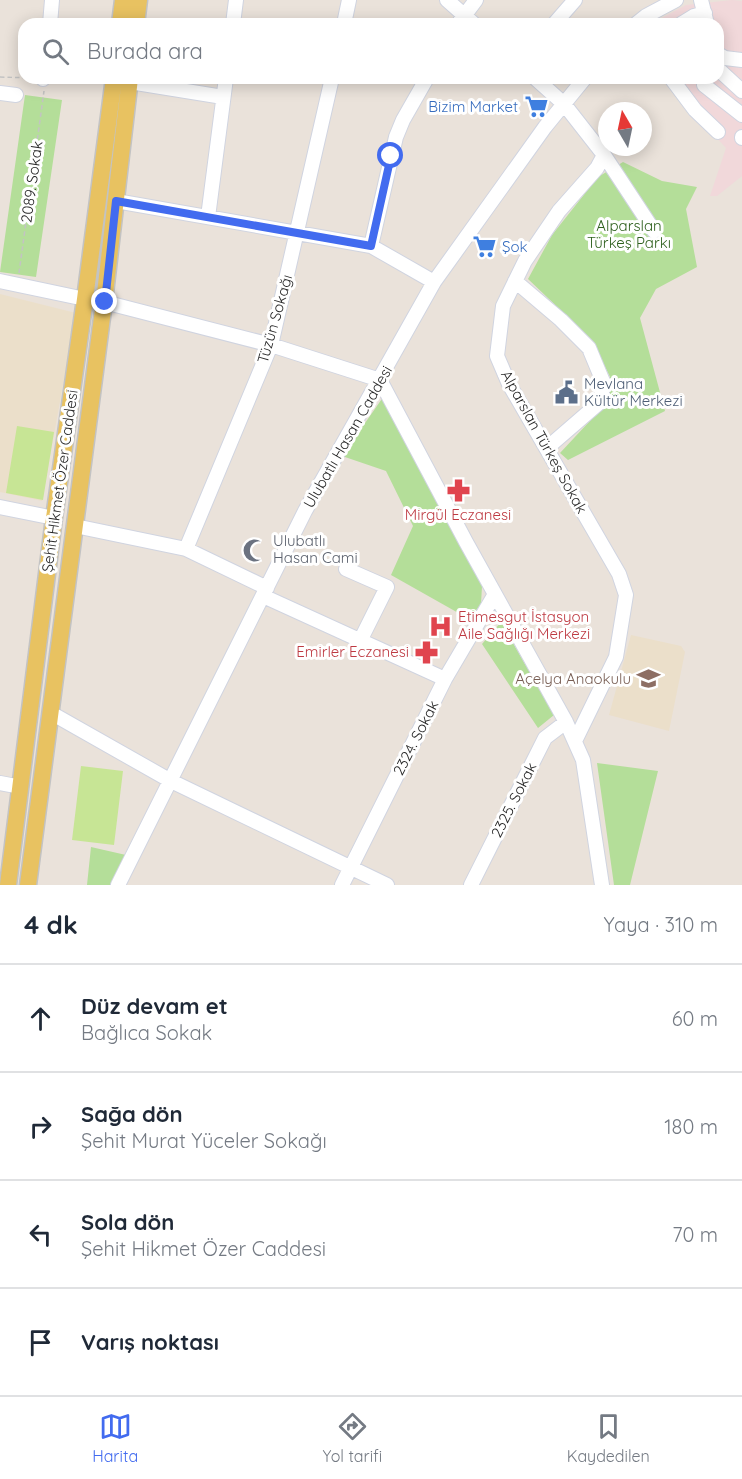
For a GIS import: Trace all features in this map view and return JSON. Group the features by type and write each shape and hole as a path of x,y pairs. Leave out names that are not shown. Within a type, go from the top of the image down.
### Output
{"main road":[{"path":"121,18 123,0"},
{"path":"137,18 139,0"},
{"name":"Şehit Hikmet Özer Caddesi","path":"8,885 54,518 85,299 123,84"},
{"name":"Şehit Hikmet Özer Caddesi","path":"28,885 105,302 116,201 124,84"},
{"path":"85,299 105,302"}],"street":[{"path":"50,18 52,0"},
{"path":"234,18 236,0"},
{"path":"345,18 349,0"},
{"path":"447,0 462,18"},
{"path":"467,18 476,0"},
{"path":"559,18 574,0"},
{"path":"644,18 675,0"},
{"path":"724,58 742,60"},
{"path":"724,68 742,91"},
{"path":"147,84 223,97"},
{"path":"208,217 225,84"},
{"name":"Tüzün Sokağı","path":"186,549 271,345 331,84"},
{"path":"371,246 396,137 424,84"},
{"path":"542,84 564,104 598,146"},
{"name":"Ulubatlı Hasan Caddesi","path":"118,885 305,511 434,282 580,84"},
{"path":"680,84 689,102 718,132"},
{"path":"689,102 704,84"},
{"path":"709,84 742,115"},
{"path":"0,93 16,95"},
{"name":"Alparslan Türkeş Sokak","path":"575,741 616,657 627,595 619,574 509,384 497,356 503,306 525,261 559,211 597,168 603,156"},
{"path":"605,156 654,231"},
{"path":"116,201 371,246 434,282"},
{"path":"0,281 85,299"},
{"path":"515,281 561,320 589,348 604,384 599,403 547,448"},
{"path":"105,302 271,345 380,380 575,741 583,760 602,885"},
{"path":"0,507 54,518"},
{"path":"75,526 186,549 360,641 445,679"},
{"path":"346,570 387,587 360,641"},
{"name":"2324. Sokak","path":"342,885 445,679 495,594"},
{"path":"51,713 171,781 387,885"},
{"name":"2325. Sokak","path":"471,885 545,738 566,722"},
{"path":"0,783 21,787"}],"path":[{"path":"0,77 18,77"},
{"name":"2089. Sokak","path":"17,285 44,95 43,84"}],"shaded area":[{"path":"742,1 742,176 717,196 710,196 726,148 668,84 724,84 724,18 662,18 686,5"},
{"path":"0,294 76,313 42,501 0,492"},
{"name":"Açelya Anaokulu","path":"631,635 681,646 685,652 669,731 609,715"}],"green space":[{"path":"25,95 62,100 36,277 0,272"},
{"name":"Alparslan Türkeş Parkı","path":"623,162 662,181 697,187 686,209 697,267 656,289 640,318 665,411 568,460 560,453 602,408 610,377 592,340 528,279 552,235 598,177"},
{"path":"386,393 482,586 481,604 469,619 391,575 413,526 386,471 342,456"},
{"path":"17,426 54,432 43,500 6,493"},
{"path":"501,622 554,715 538,728 482,644"},
{"path":"597,763 658,771 630,885 614,885"},
{"path":"81,766 123,771 114,845 72,840"},
{"path":"91,847 126,855 110,885 87,885"}],"place":[{"name":"Bizim Market","path":"536,107"},
{"name":"Şok","path":"484,247"},
{"name":"Mevlana Kültür Merkezi","path":"566,393"},
{"name":"Mirgül Eczanesi","path":"458,491"},
{"name":"Ulubatlı Hasan Cami","path":"255,550"},
{"name":"Etimesgut İstasyon Aile Sağlığı Merkezi","path":"440,626"},
{"name":"Emirler Eczanesi","path":"427,652"},
{"name":"Açelya Anaokulu","path":"649,679"}],"route":[{"path":"105,302 116,201 371,246 391,156"}]}
